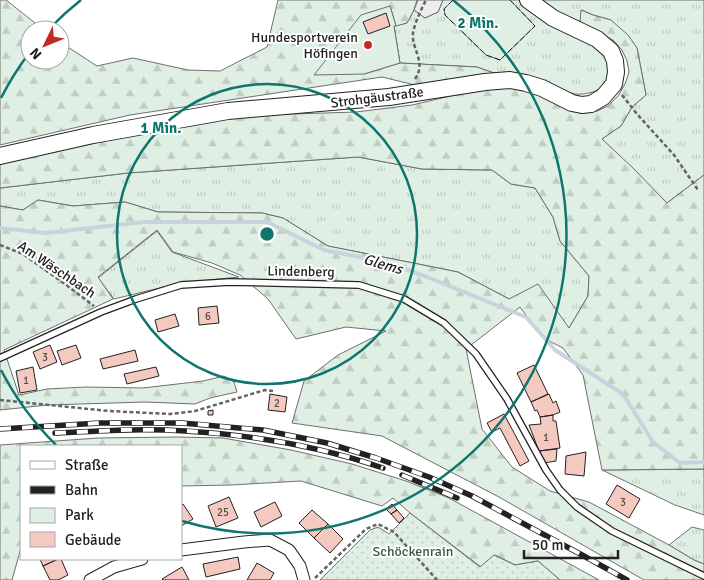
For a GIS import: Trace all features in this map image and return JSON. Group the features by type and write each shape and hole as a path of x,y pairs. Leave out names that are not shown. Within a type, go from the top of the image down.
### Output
{"main road":[{"path":"528,0 553,18 597,39 605,45 611,51 615,61 614,84"},
{"name":"Strohgäustraße","path":"0,156 93,135 228,111 389,97 484,82 510,80 542,88 572,103 582,105 591,104 603,97 614,84"}],"street":[{"path":"182,550 270,540 289,550 300,566 304,580"},
{"path":"90,580 114,567 138,560"}],"lane":[{"name":"Lindenberg","path":"0,358 101,312 181,285 229,282 359,286 404,299 444,323 476,354 507,399 546,470 560,490 576,507 612,531 704,576"}],"path":[{"path":"412,84 418,76 420,67 413,35 417,19 426,0"},
{"path":"614,84 637,114 674,155 698,190"},
{"name":"Am Wäschbach","path":"0,245 22,254 101,312"},
{"path":"0,400 109,411 170,414 195,411 265,390 274,391"},
{"path":"313,580 366,529 378,524 394,532 437,580"}],"green space":[{"path":"0,0 6,0 31,20 20,20 20,70 70,70 70,48 97,66 133,58 188,70 220,71 267,47 278,0 417,0 407,23 396,26 390,6 364,74 400,63 477,67 494,73 427,88 382,77 130,115 0,145"},
{"path":"443,0 523,0 603,51 609,68 608,77 602,87 597,90 586,94 575,94 477,67 400,63 394,26 407,23 414,10 425,18 438,12"},
{"path":"453,0 510,0 535,26 500,60 486,55 445,15 444,9"},
{"path":"540,0 704,0 704,175 667,203 602,139 621,126 632,107 646,95 637,48 611,20 582,10 580,23 558,13"},
{"name":"Hundesportverein Höfingen","path":"390,6 396,26 394,26 400,63 364,74 314,75 361,15"},
{"path":"581,10 611,20 628,35 637,48 646,95 632,107 621,126 602,139 667,203 704,175 704,469 602,470 583,375 563,348 543,338 520,307 466,349 482,429 512,467 550,491 589,502 704,564 704,580 644,580 499,497 382,436 292,423 304,381 338,355 386,331 346,327 296,339 268,299 240,275 212,263 173,252 157,230 98,277 113,299 4,350 19,395 47,389 86,387 143,388 203,381 224,376 234,382 237,392 210,398 195,404 145,402 48,405 0,410 0,206 23,210 38,200 73,206 125,202 158,212 262,213 283,218 328,246 458,272 509,299 538,284 569,328 588,296 589,276 560,241 553,217 535,188 511,184 492,170 422,169 358,157 128,173 0,188 0,162 231,116 356,112 412,105 498,85 521,86 580,113 597,111 608,106 618,96 629,72 622,50 613,40 580,23"},
{"path":"358,157 422,169 492,170 511,184 535,188 553,217 560,241 589,276 588,296 569,328 458,272 328,246 283,218 262,213 158,212 125,202 73,206 38,200 23,210 0,206 0,188 128,173"},
{"path":"157,231 172,252 239,277 180,283 114,299 98,278"},
{"path":"98,438 223,438 291,450 352,464 406,481 449,498 599,580 560,580 538,561 515,565 495,555 481,567 393,498 382,506 301,481 182,486 182,445 20,445 20,552 12,580 0,580 0,445"},
{"path":"704,469 704,515 675,505 602,470"},
{"name":"Schöckenrain","path":"410,513 480,567 494,555 515,565 538,561 560,580 320,580 370,530 378,527 389,534"},
{"path":"692,527 704,530 704,564 669,545"}],"shaded area":[{"path":"418,0 443,0 438,12 425,18 414,10"}],"building":[{"path":"386,13 390,26 368,34 363,22"},
{"path":"217,306 219,323 199,325 198,308"},
{"path":"175,314 179,326 158,332 155,320"},
{"path":"50,345 57,362 40,369 33,352"},
{"path":"76,345 81,358 62,365 57,351"},
{"path":"135,350 138,361 103,369 100,359"},
{"path":"534,365 548,394 531,402 517,373"},
{"path":"33,367 37,390 20,393 16,371"},
{"path":"156,367 159,376 127,384 124,374"},
{"path":"270,394 287,397 285,412 268,410"},
{"path":"549,394 553,403 556,401 560,412 540,417 531,402"},
{"path":"213,410 213,415 208,415 208,411"},
{"path":"504,414 529,461 520,466 500,428 492,432 487,423"},
{"path":"553,415 553,421 556,421 560,448 539,451 529,425 541,424 540,417"},
{"path":"557,449 556,461 544,463 539,451"},
{"path":"586,452 584,476 565,474 566,456"},
{"path":"617,485 640,499 629,518 606,504"},
{"path":"229,497 238,518 216,527 208,506"},
{"path":"275,502 282,516 261,527 254,512"},
{"path":"182,504 193,519 182,525"},
{"path":"392,504 397,510 391,514 386,509"},
{"path":"312,510 328,524 314,538 299,523"},
{"path":"397,510 404,518 399,523 391,514"},
{"path":"328,524 343,539 330,553 314,538"},
{"path":"238,557 240,569 206,577 203,564"},
{"path":"40,560 56,560 43,566"},
{"path":"56,560 61,560 68,575 58,580 50,580 43,566"},
{"path":"257,563 274,573 270,580 247,580"},
{"path":"182,567 189,580 162,579"}],"waterway":[{"name":"Glems","path":"0,228 45,233 144,222 267,222 324,250 386,262 526,317 555,350 623,394 653,442 680,463 704,462"}],"railway":[{"path":"0,429 100,423 182,423 263,430 327,443 429,477 472,496 627,580"},
{"path":"55,433 153,430 235,435 310,448 383,468"},
{"path":"402,475 457,498"}],"fence":[{"path":"453,0 444,9 445,15 486,55 500,60 535,26 510,0"}],"place":[{"name":"Hundesportverein Höfingen","path":"368,45"}]}
